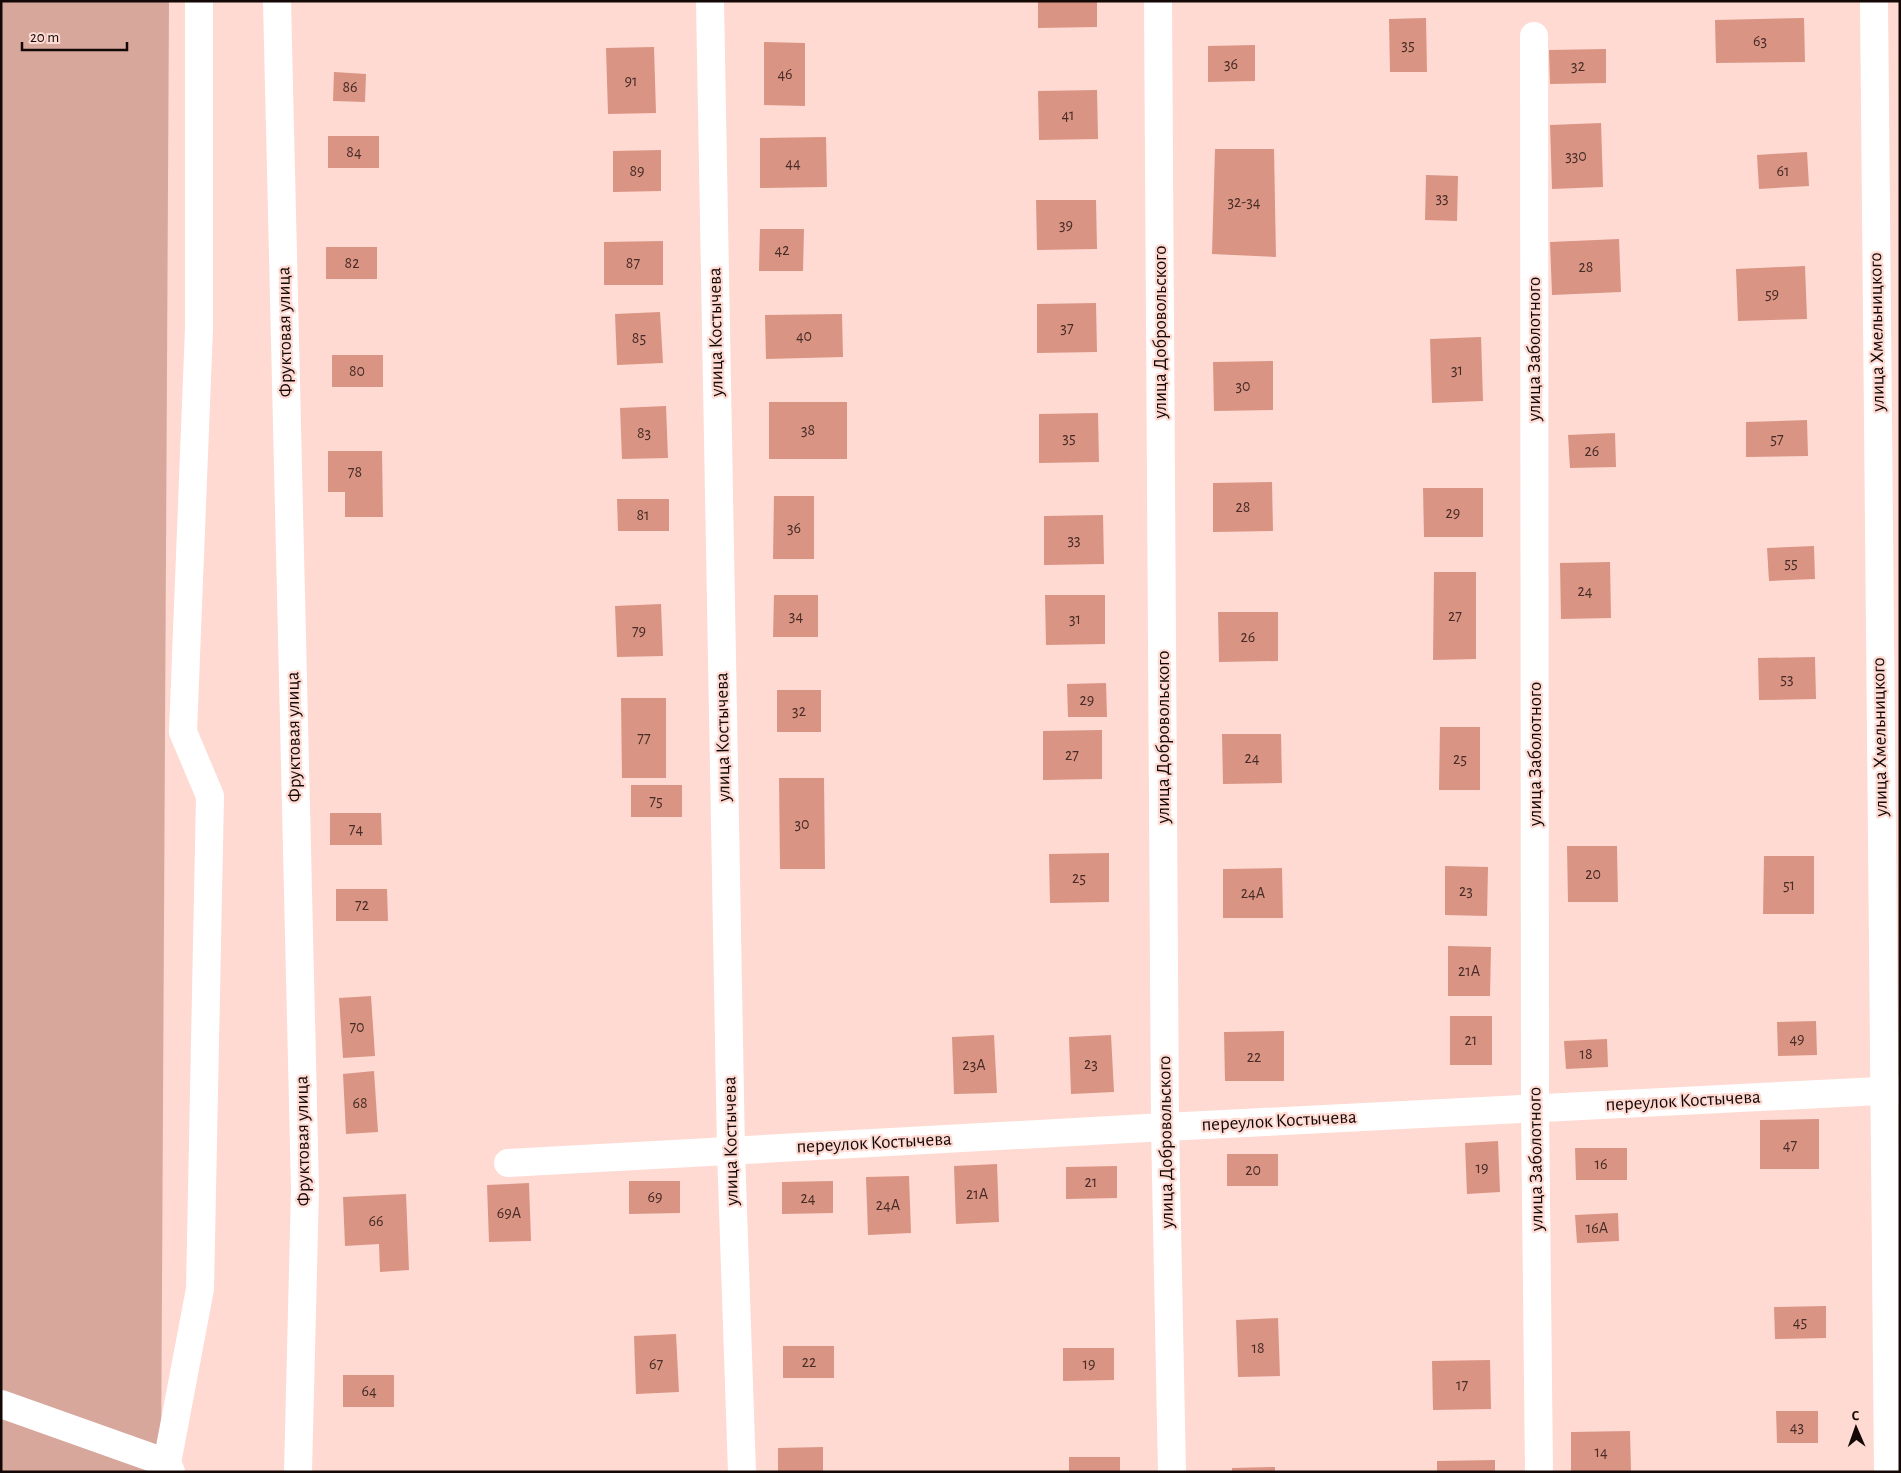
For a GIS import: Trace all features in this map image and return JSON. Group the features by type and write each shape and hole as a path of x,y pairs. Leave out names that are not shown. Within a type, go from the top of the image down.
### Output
{"street":[{"path":"1,1404 169,1467 200,1289 210,796 183,732 199,328 199,1"},
{"name":"Фруктовая улица","path":"277,1 305,1189 298,1472"},
{"name":"улица Костычева","path":"710,1 731,1151 742,1472"},
{"name":"улица Добровольского","path":"1158,1 1165,1126 1172,1472"},
{"name":"улица Хмельницкого","path":"1874,1 1892,1090 1888,1472"},
{"name":"улица Заболотного","path":"1534,36 1535,1109 1539,1472"},
{"name":"переулок Костычева","path":"508,1163 1165,1126 1892,1090"}],"shaded area":[{"path":"1,1 169,1 161,1472 1,1472"}],"building":[{"path":"1038,1 1097,1 1097,27 1038,28"},
{"path":"1426,18 1427,72 1390,72 1389,19"},
{"path":"1804,18 1805,62 1716,63 1715,20"},
{"path":"764,42 805,43 805,106 764,105"},
{"path":"1255,45 1255,81 1208,82 1208,46"},
{"path":"654,47 656,113 608,114 606,48"},
{"path":"1606,49 1606,83 1550,84 1549,50"},
{"path":"334,72 366,74 365,102 333,101"},
{"path":"1097,90 1098,139 1039,140 1038,91"},
{"path":"1601,123 1603,187 1552,189 1550,125"},
{"path":"328,136 379,136 379,168 328,168"},
{"path":"826,137 827,187 760,188 760,138"},
{"path":"1215,149 1274,149 1276,257 1212,254"},
{"path":"661,150 661,191 613,192 613,151"},
{"path":"1807,152 1809,186 1759,189 1757,155"},
{"path":"1426,175 1458,176 1457,221 1425,220"},
{"path":"1036,200 1096,200 1097,249 1037,250"},
{"path":"760,229 804,229 803,271 759,271"},
{"path":"1619,239 1621,292 1552,295 1550,242"},
{"path":"663,241 663,285 604,285 604,242"},
{"path":"326,247 377,247 377,279 326,279"},
{"path":"1805,266 1807,319 1738,321 1736,269"},
{"path":"1096,303 1097,352 1037,353 1037,304"},
{"path":"660,312 663,363 617,365 615,314"},
{"path":"842,314 843,357 766,359 765,315"},
{"path":"1481,337 1483,401 1432,403 1430,339"},
{"path":"332,355 383,355 383,387 332,387"},
{"path":"1273,361 1273,410 1214,411 1213,362"},
{"path":"769,402 847,402 847,459 769,459"},
{"path":"666,406 668,458 622,459 620,408"},
{"path":"1098,413 1099,462 1039,463 1039,414"},
{"path":"1807,420 1808,456 1746,457 1746,422"},
{"path":"1615,433 1616,467 1570,468 1568,435"},
{"path":"328,451 382,451 383,517 345,517 345,492 328,492"},
{"path":"1272,482 1273,531 1213,532 1213,483"},
{"path":"1423,488 1483,488 1483,537 1424,537"},
{"path":"774,496 814,496 814,559 773,559"},
{"path":"617,499 669,499 669,531 618,531"},
{"path":"1103,515 1104,564 1044,565 1044,516"},
{"path":"1814,546 1815,579 1769,581 1767,548"},
{"path":"1610,562 1611,618 1561,619 1560,563"},
{"path":"1434,572 1476,572 1476,659 1433,660"},
{"path":"774,595 818,595 818,637 773,637"},
{"path":"1045,595 1105,595 1105,644 1046,645"},
{"path":"661,604 663,656 617,657 615,606"},
{"path":"1218,612 1278,612 1278,661 1219,662"},
{"path":"1815,657 1816,699 1759,700 1758,658"},
{"path":"1106,683 1107,717 1068,717 1067,684"},
{"path":"777,690 821,690 821,732 777,732"},
{"path":"621,698 666,698 666,778 622,778"},
{"path":"1440,727 1480,727 1480,790 1439,790"},
{"path":"1102,730 1102,779 1043,780 1043,731"},
{"path":"1222,734 1281,734 1282,783 1223,784"},
{"path":"779,778 824,778 825,869 780,869"},
{"path":"631,785 682,785 682,817 631,817"},
{"path":"330,813 381,813 382,845 330,845"},
{"path":"1567,846 1617,846 1618,902 1568,902"},
{"path":"1109,853 1109,902 1050,903 1049,854"},
{"path":"1764,856 1814,856 1814,914 1763,914"},
{"path":"1445,866 1488,867 1487,916 1445,915"},
{"path":"1282,868 1283,918 1223,918 1223,869"},
{"path":"336,889 387,889 388,921 336,921"},
{"path":"1448,946 1491,947 1490,996 1448,996"},
{"path":"371,996 375,1056 343,1058 339,998"},
{"path":"1450,1016 1492,1016 1492,1065 1450,1065"},
{"path":"1816,1021 1817,1055 1778,1056 1777,1022"},
{"path":"1284,1031 1284,1081 1225,1081 1224,1032"},
{"path":"994,1035 997,1093 954,1094 952,1037"},
{"path":"1111,1035 1114,1092 1071,1094 1069,1037"},
{"path":"1607,1039 1608,1067 1566,1069 1564,1041"},
{"path":"374,1071 378,1132 346,1134 343,1074"},
{"path":"1819,1119 1819,1169 1760,1169 1760,1120"},
{"path":"1498,1141 1500,1192 1467,1194 1465,1143"},
{"path":"1575,1148 1627,1148 1627,1180 1576,1180"},
{"path":"1227,1154 1278,1154 1278,1186 1227,1186"},
{"path":"997,1164 999,1222 956,1224 954,1166"},
{"path":"1117,1166 1117,1198 1066,1199 1066,1167"},
{"path":"909,1176 911,1233 868,1235 866,1177"},
{"path":"629,1181 680,1181 680,1213 629,1214"},
{"path":"833,1181 833,1213 782,1214 782,1182"},
{"path":"529,1183 531,1241 489,1242 487,1185"},
{"path":"406,1194 409,1270 380,1272 379,1244 345,1246 343,1197"},
{"path":"1618,1213 1619,1241 1577,1243 1575,1215"},
{"path":"1826,1306 1826,1338 1775,1339 1774,1307"},
{"path":"1278,1318 1280,1376 1238,1377 1236,1320"},
{"path":"676,1334 679,1392 636,1394 634,1336"},
{"path":"783,1346 834,1346 834,1378 783,1378"},
{"path":"1063,1348 1114,1348 1114,1380 1063,1381"},
{"path":"1490,1360 1491,1409 1433,1410 1432,1361"},
{"path":"343,1375 394,1375 394,1407 343,1407"},
{"path":"1776,1411 1818,1411 1818,1443 1777,1443"},
{"path":"1630,1431 1631,1472 1571,1472 1571,1432"},
{"path":"823,1447 823,1472 778,1472 778,1448"},
{"path":"1069,1457 1120,1457 1120,1472 1069,1472"},
{"path":"1495,1460 1495,1472 1437,1472 1437,1461"},
{"path":"1275,1467 1275,1472 1232,1472 1232,1468"}]}
